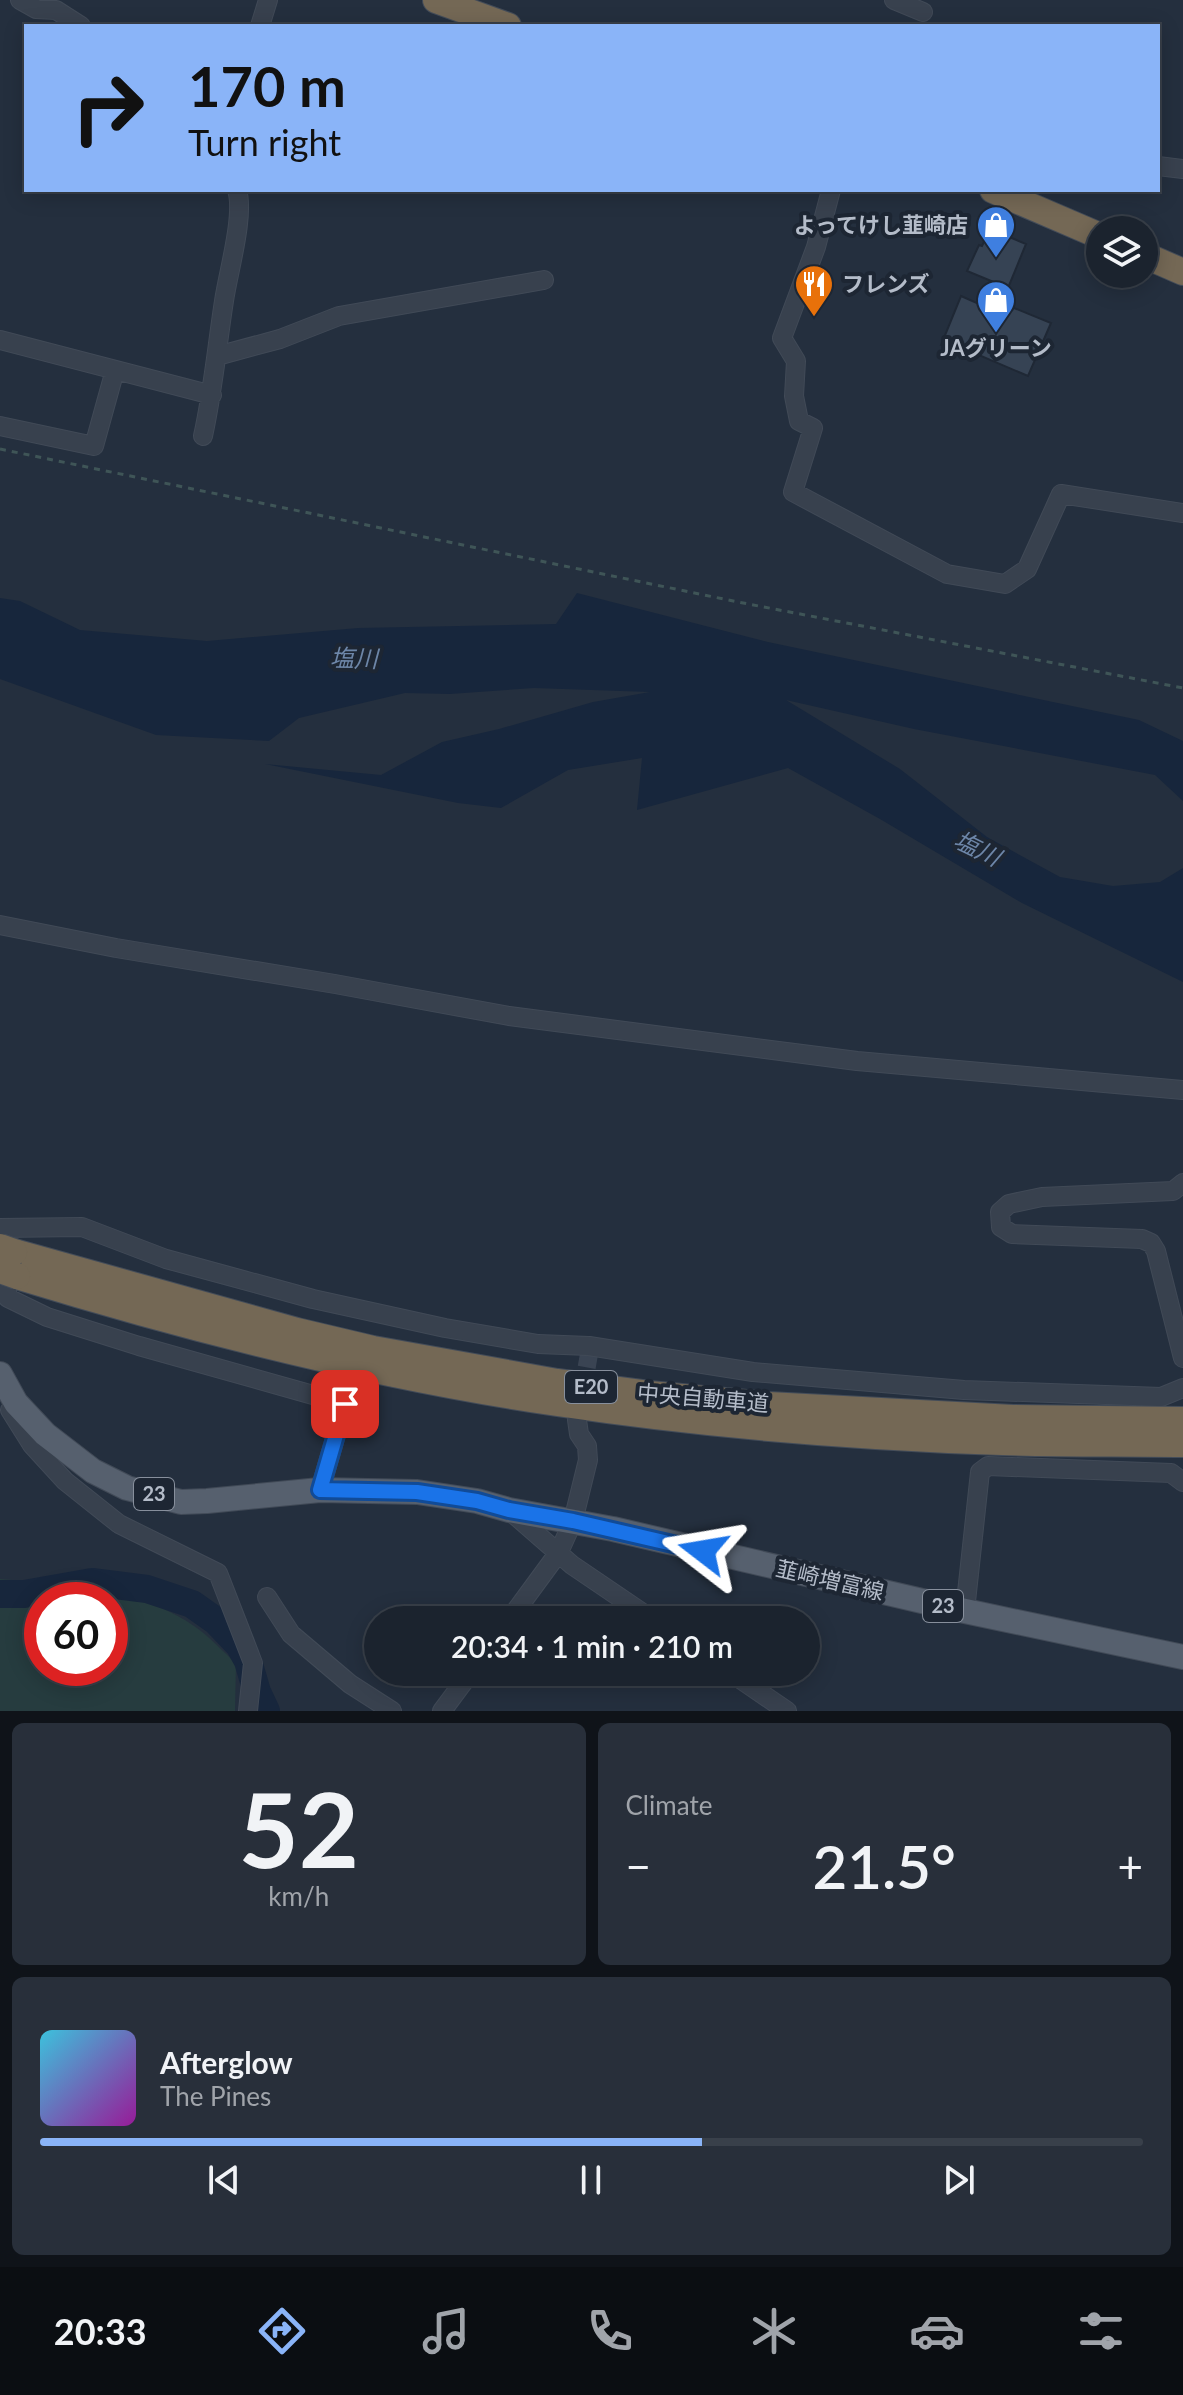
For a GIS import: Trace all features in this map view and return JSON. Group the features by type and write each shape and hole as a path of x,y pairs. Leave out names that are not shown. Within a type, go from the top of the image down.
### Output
{"highway":[{"path":"453,3 503,24"},
{"path":"998,192 1086,230"},
{"path":"1158,261 1183,272"},
{"name":"中央自動車道","path":"6,1256 373,1349 557,1382 768,1405 1013,1418 1183,1420"},
{"name":"中央自動車道","path":"6,1256 205,1330 367,1367 554,1403 685,1420 829,1433 1003,1442 1183,1444"}],"main road":[{"name":"韮崎増富線","path":"0,1374 16,1403 45,1434 93,1471 127,1488 181,1502 320,1490 417,1492 477,1501 1183,1657"}],"street":[{"path":"20,0 36,9 56,10 78,24"},
{"path":"261,24 268,0"},
{"path":"894,0 923,13"},
{"path":"1160,166 1183,169"},
{"path":"203,436 240,208 237,192"},
{"path":"830,192 816,247 782,338 796,361 794,396 799,421 813,428 793,492 947,574 1005,584 1027,569 1061,494 1183,513"},
{"path":"217,356 280,339 339,316 544,280"},
{"path":"0,340 212,395"},
{"path":"0,426 94,446 115,370"},
{"path":"0,925 509,1016 857,1061 1183,1090"},
{"path":"1183,1183 1173,1191 1042,1197 1009,1204 1000,1212 1001,1227 1012,1234 1142,1239 1151,1243 1156,1251 1183,1358"},
{"path":"0,1228 82,1227 166,1259 313,1299 445,1328 538,1344 753,1372 964,1390 1161,1397 1183,1388"},
{"path":"6,1256 8,1298 47,1317 345,1404 320,1490"},
{"path":"16,1403 10,1410 32,1445 65,1481 119,1524 218,1573 253,1663 248,1711"},
{"path":"519,1606 559,1552 573,1521 588,1460 587,1446 579,1434 577,1420"},
{"path":"965,1611 980,1472 983,1468 1171,1473 1183,1482"},
{"path":"509,1510 572,1565 632,1606"},
{"path":"267,1597 291,1634 350,1684 392,1711"},
{"path":"442,1711 461,1686"},
{"path":"750,1686 787,1711"}],"path":[{"path":"0,449 738,602 1183,688"}],"green space":[{"path":"55,1578 71,1582 24,1582 24,1686 128,1686 128,1596 178,1616 205,1634 236,1663 235,1711 0,1711 0,1579 24,1581"}],"water":[{"name":"塩川","path":"577,593 768,642 1139,720 1183,741 1183,801 1155,775 914,729 786,700 900,769 987,837 1060,877 1113,886 1160,882 1183,868 1183,982 1022,903 788,768 637,810 642,758 568,770 501,808 458,803 265,764 381,775 442,742 593,702 650,692 534,688 450,694 405,693 299,718 269,741 156,735 0,679 0,598 20,601 80,630 207,641 358,628 556,624"}],"building":[{"name":"よってけし韮崎店","path":"990,229 1026,244 1008,288 967,271"},
{"name":"JAグリーン","path":"961,296 988,308 992,299 1051,323 1028,376 972,352 970,357 941,345"}],"waterway":[{"path":"0,1594 24,1594 92,1582 147,1589 192,1604 216,1621 239,1645 266,1711"}],"tunnel":[{"path":"582,1394 589,1354"}],"place":[{"name":"よってけし韮崎店","path":"996,259"},
{"name":"フレンズ","path":"814,318"},
{"name":"JAグリーン","path":"996,334"}],"route":[{"path":"345,1404 320,1490 417,1492 477,1501 703,1551"}]}
